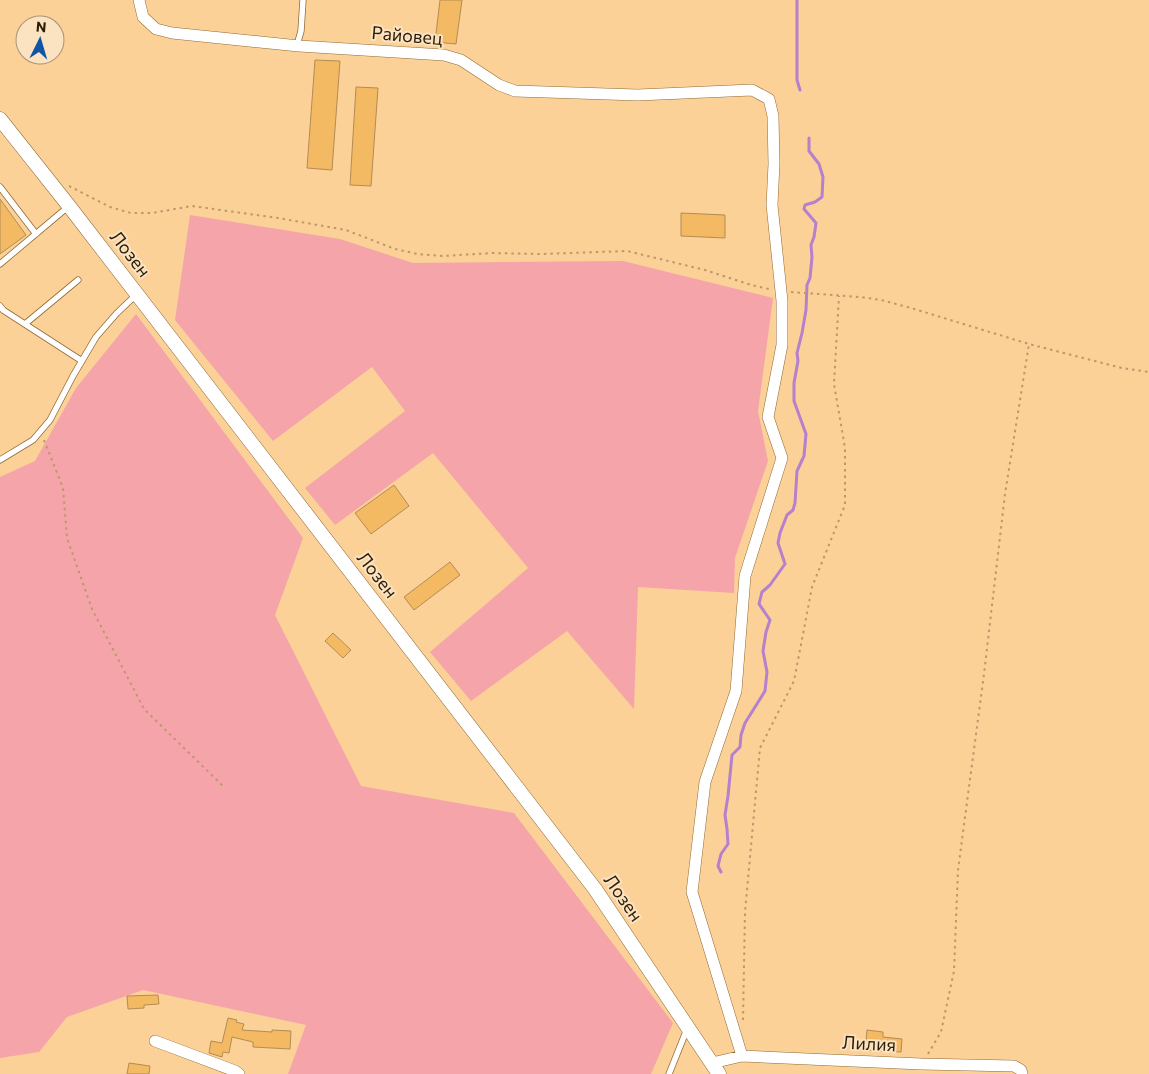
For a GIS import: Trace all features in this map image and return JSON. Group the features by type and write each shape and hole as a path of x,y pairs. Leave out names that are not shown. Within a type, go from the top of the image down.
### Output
{"street":[{"name":"Райовец","path":"137,0 143,17 156,29 172,33 297,45 444,55 461,60 499,85 515,91 638,95 752,90 769,99 773,116 774,164 772,205 781,291"},
{"name":"Лозен","path":"0,119 595,889 715,1068"},
{"path":"742,1056 692,892 706,782 736,691 745,576 782,458 768,417 782,345 781,291"},
{"path":"155,1041 239,1074"},
{"name":"Лилия","path":"715,1068 742,1056 1014,1066 1021,1070 1022,1074"}],"lane":[{"path":"297,45 301,31 303,0"},
{"path":"0,187 36,234"},
{"path":"0,264 69,206"},
{"path":"25,324 78,280"},
{"path":"0,460 33,440 41,431 50,420 96,337 137,294"},
{"path":"0,306 3,310 82,360"},
{"path":"669,1074 688,1027"}],"path":[{"path":"70,186 110,207 131,213 152,213 192,206 346,230 395,249 418,254 443,256 492,253 541,254 627,251 705,270 751,285 781,291"},
{"path":"797,292 874,299 911,308 1029,344 1122,368 1149,372"},
{"path":"743,1028 746,912 760,748 794,681 812,586 845,504 845,448 834,384 839,296"},
{"path":"921,1064 941,1032 954,971 958,870 1005,494 1029,344"},
{"path":"41,431 63,488 67,538 96,617 144,709 225,788"}],"shaded area":[{"path":"190,215 340,239 413,263 623,261 773,298 758,411 768,461 735,558 734,593 638,587 634,709 567,631 471,701 430,652 528,568 433,453 335,525 305,488 405,411 372,367 273,441 175,320"},
{"path":"136,314 303,538 275,615 361,786 514,813 673,1023 651,1074 288,1074 306,1025 143,990 67,1017 39,1052 0,1058 0,477 35,461 76,388"}],"building":[{"path":"440,0 462,0 456,44 435,42"},
{"path":"315,60 340,61 332,170 307,168"},
{"path":"356,87 378,88 371,186 350,185"},
{"path":"0,199 26,235 0,254"},
{"path":"681,213 725,215 725,238 681,236"},
{"path":"394,485 409,506 371,534 355,513"},
{"path":"450,562 460,575 414,610 404,597"},
{"path":"333,633 351,650 343,658 325,641"},
{"path":"158,995 159,1004 144,1005 144,1008 128,1009 127,996"},
{"path":"228,1018 244,1024 242,1030 291,1031 290,1049 253,1047 253,1042 232,1037 229,1053 223,1052 222,1057 209,1053 211,1041 222,1043"},
{"path":"867,1030 883,1032 883,1037 902,1039 901,1052 865,1050"},
{"path":"129,1063 150,1066 149,1074 127,1074"}],"waterway":[{"path":"797,0 797,80 800,90"},
{"path":"721,872 718,866 721,854 728,844 725,815 732,755 740,747 745,723 765,691 767,672 763,651 770,620 759,604 762,592 770,585 785,564 778,543 787,515 793,510 797,471 804,456 806,434 794,401 794,383 798,361 797,353 806,310 807,285 810,278 811,245 816,223 804,209 805,205 815,202 822,197 823,177 819,164 809,151 809,138"}]}
